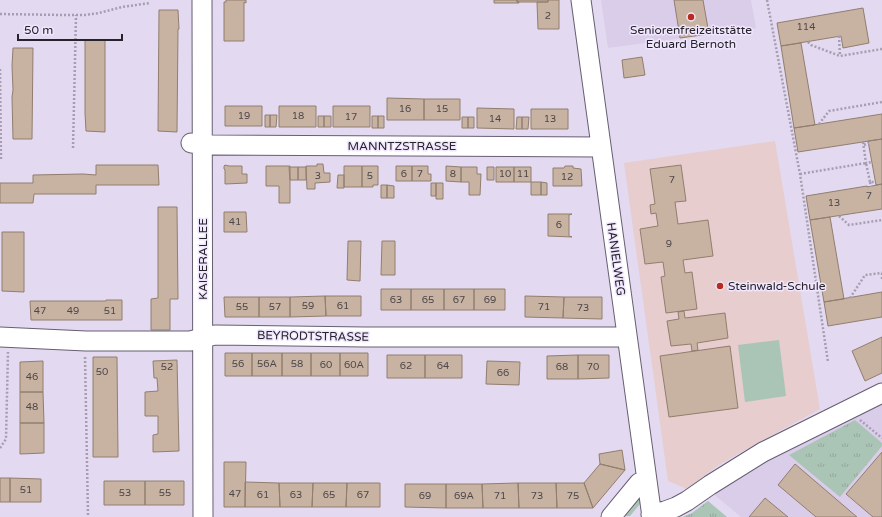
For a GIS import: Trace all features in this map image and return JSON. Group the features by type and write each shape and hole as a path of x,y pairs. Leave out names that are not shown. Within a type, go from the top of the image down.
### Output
{"street":[{"name":"KAISERALLEE","path":"202,0 196,144 203,338 203,517"},
{"name":"HANIELWEG","path":"581,0 651,515"},
{"name":"MANNTZSTRASSE","path":"196,144 601,147"},
{"name":"BEYRODTSTRASSE","path":"4,341 190,341 215,335 627,337"},
{"path":"651,515 682,504 763,452 882,393"},
{"path":"611,517 639,483 647,483"}],"path":[{"path":"767,0 782,66 812,240 828,362"},
{"path":"0,14 76,15 99,13 122,7 150,3"},
{"path":"72,148 76,15"},
{"path":"839,36 840,56"},
{"path":"808,42 811,45 840,56 882,49"},
{"path":"0,69 1,160"},
{"path":"820,124 829,111 882,102"},
{"path":"868,143 863,143 871,187"},
{"path":"800,174 872,162"},
{"path":"870,182 875,182"},
{"path":"839,216 849,225 882,220"},
{"path":"850,298 865,275 882,273 882,280"},
{"path":"0,448 6,439 4,341"},
{"path":"85,357 88,515"},
{"path":"855,416 882,438"}],"shaded area":[{"path":"601,0 751,0 756,28 608,48"},
{"name":"Steinwald-Schule","path":"775,141 820,409 716,467 687,489 668,481 624,163"},
{"path":"882,399 882,517 741,517 711,492 770,455"}],"green space":[{"path":"779,340 786,396 745,402 738,345"},
{"path":"855,420 882,443 882,446 840,497 789,455"},
{"path":"639,494 640,504 630,516 620,516"},
{"path":"708,501 727,517 683,517 692,513"}],"building":[{"path":"226,0 246,0 246,3 244,2 244,41 224,41 224,2 226,2"},
{"path":"494,0 517,0 519,3 494,3"},
{"path":"517,0 548,0 548,2 517,2"},
{"path":"548,0 559,0 559,29 538,29 537,2 548,2"},
{"name":"Seniorenfreizeitstätte Eduard Bernoth","path":"674,0 703,0 709,34 680,38"},
{"path":"863,8 869,43 843,48 841,36 781,46 777,23"},
{"path":"159,10 178,10 177,132 158,131"},
{"path":"85,40 105,40 105,132 86,131"},
{"path":"801,43 815,125 794,128 781,46"},
{"path":"13,48 33,48 32,139 13,139"},
{"path":"642,57 645,75 624,78 622,60"},
{"path":"387,98 424,99 424,120 387,120"},
{"path":"424,99 460,99 460,120 424,120"},
{"path":"225,106 262,106 262,126 225,126"},
{"path":"279,106 316,106 316,127 279,127"},
{"path":"333,106 370,106 370,127 333,127"},
{"path":"477,108 514,109 514,129 477,128"},
{"path":"531,109 568,109 568,129 531,129"},
{"path":"882,114 882,139 798,152 794,128"},
{"path":"265,115 270,115 270,127 265,127"},
{"path":"270,115 277,115 276,127 270,127"},
{"path":"318,116 324,116 324,127 318,127"},
{"path":"324,116 331,116 331,127 324,127"},
{"path":"372,116 378,116 378,128 372,128"},
{"path":"378,116 384,116 384,128 378,128"},
{"path":"462,117 468,117 468,128 462,128"},
{"path":"468,117 474,117 474,128 468,128"},
{"path":"517,117 522,117 522,129 516,129"},
{"path":"522,117 529,117 528,129 522,129"},
{"path":"882,139 882,184 876,185 868,141"},
{"path":"317,164 323,164 324,173 330,173 330,182 315,183 315,189 307,189 306,166 317,166"},
{"path":"96,165 158,165 159,185 96,185 96,194 34,194 33,203 0,203 0,183 33,183 33,175 96,175"},
{"path":"225,165 242,166 242,174 247,174 247,183 225,184"},
{"path":"681,165 686,201 675,202 678,224 708,220 713,256 683,260 685,273 692,272 697,309 666,313 661,277 665,276 663,262 645,264 640,229 658,226 656,213 651,214 650,205 655,204 650,169"},
{"path":"266,166 290,166 290,203 279,203 279,186 266,186"},
{"path":"344,166 362,166 362,187 344,187"},
{"path":"362,166 378,166 378,185 373,185 373,187 362,187"},
{"path":"396,166 412,166 412,181 396,181"},
{"path":"412,166 428,166 428,174 431,174 431,181 412,181"},
{"path":"446,166 461,167 461,182 446,181"},
{"path":"565,166 573,166 573,168 581,169 582,186 553,186 553,168 564,168"},
{"path":"289,167 298,167 298,180 290,180"},
{"path":"298,167 306,167 306,180 298,180"},
{"path":"461,167 477,167 477,174 481,174 480,195 469,195 469,182 461,182"},
{"path":"487,167 494,167 494,180 487,180"},
{"path":"496,167 514,167 514,182 496,182"},
{"path":"514,167 531,167 531,182 514,182"},
{"path":"338,175 344,175 344,188 337,188"},
{"path":"531,182 541,182 541,195 531,195"},
{"path":"541,182 547,183 547,195 541,195"},
{"path":"431,183 436,183 436,196 431,196"},
{"path":"436,183 443,183 443,199 436,199"},
{"path":"882,184 882,209 810,220 806,196"},
{"path":"381,185 387,185 387,198 381,198"},
{"path":"387,185 394,186 394,198 387,198"},
{"path":"158,207 177,207 178,299 170,299 170,330 151,330 151,299 158,298"},
{"path":"224,212 246,212 247,232 224,232"},
{"path":"548,214 572,214 569,215 569,236 572,237 548,236"},
{"path":"830,217 844,299 824,302 810,220"},
{"path":"2,232 24,232 24,292 2,291"},
{"path":"348,241 361,241 360,281 347,280"},
{"path":"382,241 395,241 395,275 381,275"},
{"path":"381,289 411,289 411,310 381,310"},
{"path":"411,289 444,289 444,310 411,310"},
{"path":"444,289 474,289 474,310 444,310"},
{"path":"474,289 505,289 505,310 474,310"},
{"path":"882,292 882,317 828,326 824,302"},
{"path":"325,296 361,296 361,316 326,316"},
{"path":"325,296 326,316 290,317 290,297"},
{"path":"525,296 564,297 563,318 525,317"},
{"path":"224,297 259,297 259,317 225,317"},
{"path":"259,297 290,297 290,317 259,317"},
{"path":"564,297 602,297 602,319 563,318"},
{"path":"122,300 122,320 31,320 30,301"},
{"path":"684,311 685,318 725,313 728,338 697,343 698,350 692,351 691,344 671,346 667,321 679,319 678,312"},
{"path":"882,337 882,373 865,381 852,351"},
{"path":"730,346 738,408 669,417 660,356"},
{"path":"225,353 252,353 252,376 225,376"},
{"path":"252,353 282,353 282,376 252,376"},
{"path":"282,353 311,353 311,376 282,376"},
{"path":"311,353 340,353 340,376 311,376"},
{"path":"340,353 368,353 368,376 340,376"},
{"path":"387,355 425,355 425,378 387,378"},
{"path":"425,355 462,355 462,378 425,378"},
{"path":"578,355 578,379 547,379 547,356"},
{"path":"578,355 609,355 609,378 578,379"},
{"path":"93,357 117,357 118,457 93,457"},
{"path":"177,360 179,451 153,452 153,435 158,434 158,416 145,416 145,392 158,391 157,378 154,378 153,361"},
{"path":"43,361 43,392 20,392 20,362"},
{"path":"487,361 520,362 519,385 486,384"},
{"path":"20,392 43,392 44,423 20,423"},
{"path":"20,423 44,423 44,453 20,454"},
{"path":"622,450 625,470 600,464 599,454"},
{"path":"882,452 882,517 873,517 846,494"},
{"path":"224,462 246,462 245,507 224,507"},
{"path":"600,464 625,470 593,508 584,483"},
{"path":"795,464 857,517 816,517 778,485"},
{"path":"0,478 10,478 10,502 0,502"},
{"path":"10,478 41,479 41,502 10,502"},
{"path":"104,481 145,481 145,505 104,505"},
{"path":"145,481 184,481 184,505 145,505"},
{"path":"245,482 279,483 280,507 245,507"},
{"path":"279,483 313,483 312,507 280,507"},
{"path":"313,483 347,483 346,507 312,507"},
{"path":"347,483 380,483 380,507 346,507"},
{"path":"518,483 519,508 483,508 482,484"},
{"path":"518,483 556,483 557,508 519,508"},
{"path":"556,483 584,483 593,508 557,508"},
{"path":"405,484 446,484 446,508 405,507"},
{"path":"446,484 482,484 483,508 446,508"},
{"path":"765,498 788,517 749,517"}],"place":[{"name":"Seniorenfreizeitstätte Eduard Bernoth","path":"691,17"},
{"name":"Steinwald-Schule","path":"720,286"}]}
